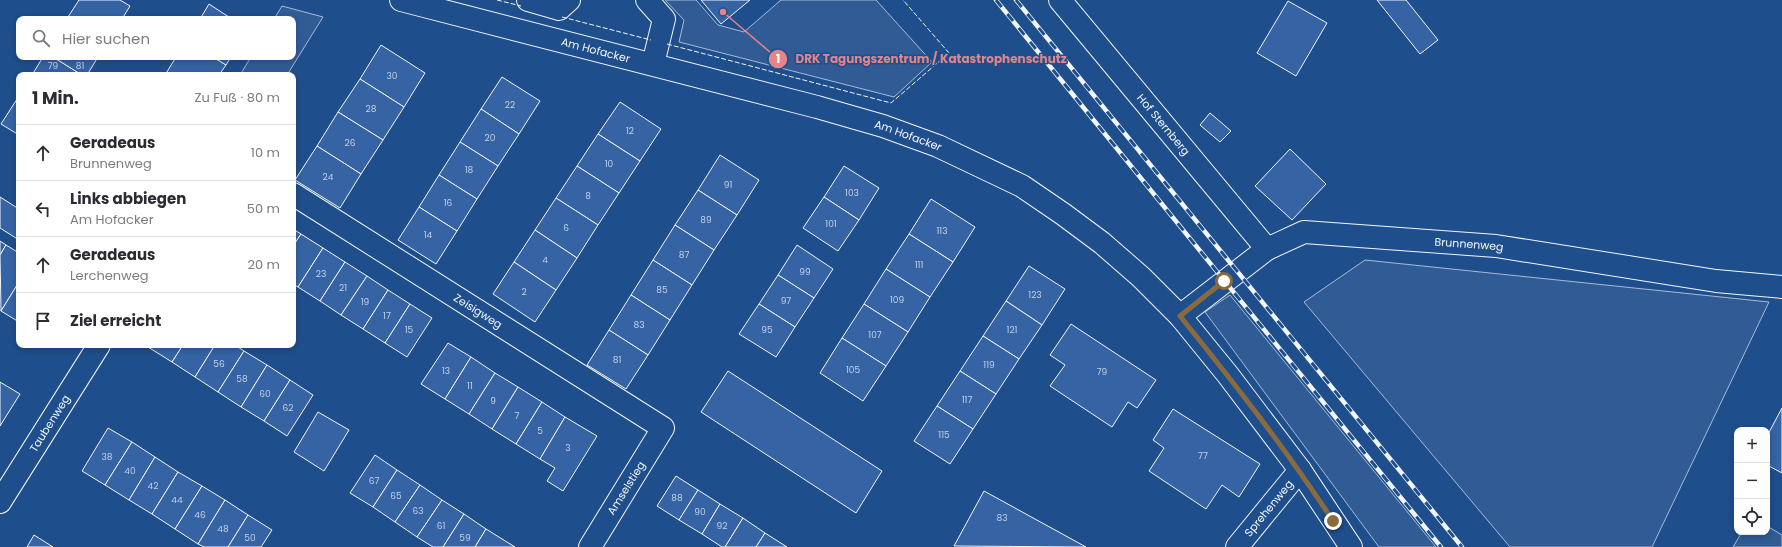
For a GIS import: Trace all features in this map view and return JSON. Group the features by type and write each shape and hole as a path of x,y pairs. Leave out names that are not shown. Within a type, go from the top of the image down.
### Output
{"street":[{"name":"Am Hofacker","path":"401,0 817,106 884,126 938,146 1022,186 1102,243 1141,277 1180,316 1228,375 1300,470 1351,547"},
{"path":"528,0 559,9 569,0"},
{"path":"647,0 664,19 653,64"},
{"name":"Hof Sternberg","path":"1060,0 1267,249"},
{"name":"Zeisigweg","path":"296,196 663,428"},
{"name":"Brunnenweg","path":"1180,316 1267,249 1304,232 1496,246 1716,281 1782,287"},
{"name":"Taubenweg","path":"0,502 97,348"},
{"name":"Amselstieg","path":"590,547 663,428"},
{"name":"Sprehenweg","path":"1237,547 1300,470"}],"shaded area":[{"path":"665,0 696,0 718,25 744,32 781,0 876,0 932,62 894,97 679,42 684,20"},
{"path":"282,6 323,17 289,72 242,72 249,60 296,60 296,16 276,16"},
{"path":"1365,260 1769,302 1652,547 1510,547 1304,302"},
{"path":"1230,295 1436,547 1379,547 1205,312"},
{"path":"1770,528 1782,535 1782,547 1733,547 1740,535 1770,535"}],"building":[{"path":"79,0 120,0 130,6 124,16 69,16"},
{"path":"701,0 750,0 721,24"},
{"path":"1377,0 1406,0 1438,40 1420,54"},
{"path":"1288,1 1327,23 1296,76 1257,53"},
{"path":"209,4 227,16 202,16"},
{"path":"381,45 425,73 404,107 360,79"},
{"path":"41,60 58,60 77,72 34,72"},
{"path":"58,60 96,60 89,72 77,72"},
{"path":"174,60 218,60 226,65 221,72 167,72"},
{"path":"218,60 229,60 226,65"},
{"path":"502,77 540,101 519,134 481,109"},
{"path":"360,79 404,107 383,140 338,112"},
{"path":"16,101 16,133 1,124"},
{"path":"620,102 661,129 640,161 598,134"},
{"path":"481,109 519,134 498,166 460,142"},
{"path":"338,112 383,140 361,174 317,146"},
{"path":"1210,113 1231,131 1220,142 1200,125"},
{"path":"598,134 640,161 619,193 577,166"},
{"path":"460,142 498,166 477,199 439,175"},
{"path":"317,146 361,174 340,208 296,181"},
{"path":"1290,149 1326,184 1292,220 1255,186"},
{"path":"720,155 759,180 737,215 698,190"},
{"path":"577,166 619,193 598,225 556,198"},
{"path":"844,166 879,188 859,220 824,197"},
{"path":"439,175 477,199 457,231 419,207"},
{"path":"698,190 737,215 714,250 675,225"},
{"path":"0,197 16,207 16,238 0,228"},
{"path":"824,197 859,220 838,251 803,228"},
{"path":"556,198 598,225 577,258 535,230"},
{"path":"931,199 975,227 953,262 909,234"},
{"path":"419,207 457,231 436,264 398,240"},
{"path":"675,225 714,250 692,285 653,260"},
{"path":"535,230 577,258 556,290 514,262"},
{"path":"296,231 301,234 296,242"},
{"path":"301,234 323,248 298,287 296,286 296,242"},
{"path":"909,234 953,262 930,297 886,269"},
{"path":"0,241 6,245 0,255"},
{"path":"6,245 16,251 16,287 1,311 0,255"},
{"path":"797,245 833,269 814,298 778,275"},
{"path":"323,248 345,262 320,301 298,287"},
{"path":"653,260 692,285 670,320 631,295"},
{"path":"345,262 367,276 341,315 320,301"},
{"path":"514,262 556,290 535,322 493,294"},
{"path":"1029,266 1065,289 1042,325 1006,301"},
{"path":"886,269 930,297 908,332 864,304"},
{"path":"778,275 814,298 795,327 759,304"},
{"path":"367,276 388,290 363,329 341,315"},
{"path":"16,287 16,320 1,311"},
{"path":"388,290 410,304 385,343 363,329"},
{"path":"631,295 670,320 648,355 609,330"},
{"path":"1006,301 1042,325 1019,359 983,336"},
{"path":"410,304 432,318 407,357 385,343"},
{"path":"759,304 795,327 776,357 739,334"},
{"path":"864,304 908,332 886,366 842,338"},
{"path":"1071,324 1156,380 1137,408 1128,402 1112,427 1050,386 1065,365 1050,355"},
{"path":"609,330 648,355 626,389 587,365"},
{"path":"983,336 1019,359 996,394 960,371"},
{"path":"842,338 886,366 863,401 820,373"},
{"path":"448,343 471,357 445,399 421,384"},
{"path":"150,348 181,348 172,362"},
{"path":"181,348 213,348 195,377 172,362"},
{"path":"213,348 240,348 244,351 218,392 195,377"},
{"path":"244,351 267,365 241,407 218,392"},
{"path":"471,357 495,373 469,414 445,399"},
{"path":"267,365 290,380 264,421 241,407"},
{"path":"728,371 882,471 856,513 701,412"},
{"path":"960,371 996,394 973,429 937,406"},
{"path":"495,373 518,387 492,429 469,414"},
{"path":"290,380 313,395 287,436 264,421"},
{"path":"0,382 20,394 0,426"},
{"path":"518,387 542,402 516,444 492,429"},
{"path":"542,402 565,417 540,459 516,444"},
{"path":"937,406 973,429 950,464 914,441"},
{"path":"1782,408 1782,473 1770,467 1770,430"},
{"path":"1173,409 1260,464 1239,497 1222,485 1206,509 1149,471 1164,448 1153,440"},
{"path":"318,412 349,430 324,471 294,452"},
{"path":"565,417 597,436 563,491 547,481 555,468 540,459"},
{"path":"108,428 132,442 105,485 82,471"},
{"path":"132,442 155,457 129,500 105,485"},
{"path":"375,455 397,470 373,507 350,493"},
{"path":"155,457 178,472 152,514 129,500"},
{"path":"397,470 420,485 395,522 373,507"},
{"path":"178,472 202,486 175,529 152,514"},
{"path":"676,476 698,490 679,520 657,506"},
{"path":"420,485 442,500 417,537 395,522"},
{"path":"202,486 225,500 198,544 175,529"},
{"path":"698,490 720,504 702,534 679,520"},
{"path":"984,491 1086,547 954,546"},
{"path":"225,500 248,515 228,547 204,547 198,544"},
{"path":"442,500 464,514 443,547 433,547 417,537"},
{"path":"720,504 743,518 725,547 722,547 702,534"},
{"path":"464,514 486,529 475,547 443,547"},
{"path":"248,515 272,530 261,547 228,547"},
{"path":"743,518 765,533 756,547 725,547"},
{"path":"486,529 515,547 475,547"},
{"path":"765,533 787,547 756,547"},
{"path":"34,535 53,547 27,547"}],"railway":[{"path":"996,0 1441,547"},
{"path":"1016,0 1462,547"}],"fence":[{"path":"497,0 521,6"},
{"path":"667,44 891,103 949,53 903,0"},
{"path":"562,17 651,40"}],"place":[{"name":"DRK Tagungszentrum / Katastrophenschutz","path":"723,12"}],"route":[{"path":"1224,281 1180,316 1269,428 1300,470 1333,521"}]}
